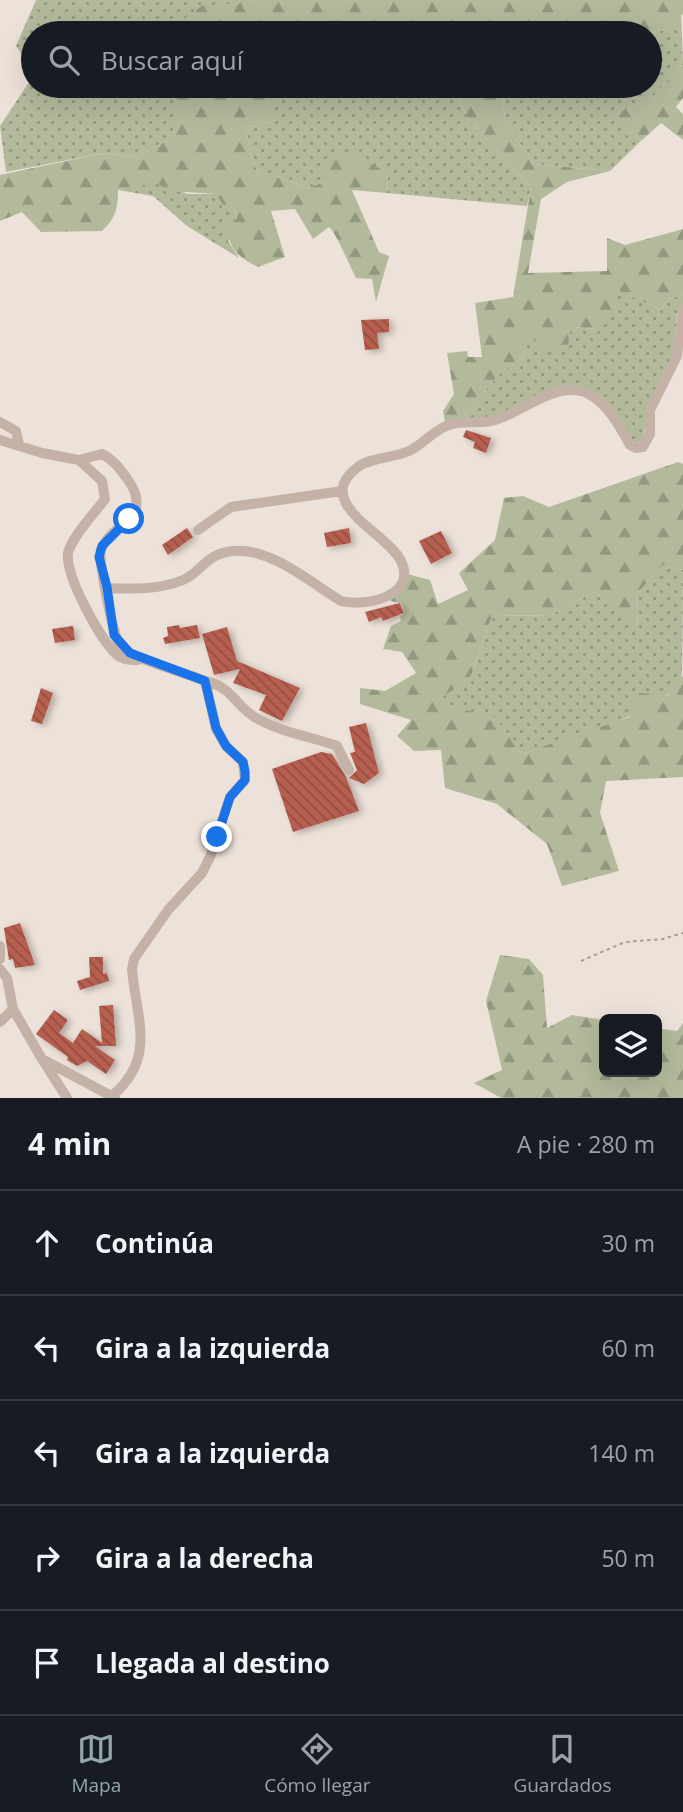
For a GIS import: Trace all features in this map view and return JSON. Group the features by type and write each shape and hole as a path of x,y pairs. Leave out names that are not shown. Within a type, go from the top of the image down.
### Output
{"street":[{"path":"107,587 142,589 183,580 208,559 233,551 243,551 261,555 341,601 356,605 387,598 398,587 403,574 402,562 392,549 352,514 342,491 345,482 359,465 410,451 436,430 451,424 493,421 554,393 574,390 593,395 621,428 630,445 636,448 643,446 650,434 650,410 677,356 683,309"},
{"path":"0,422 16,431 19,444"},
{"path":"0,440 42,453 79,460 95,454 110,458 137,495 137,507 102,546 99,557 107,587 114,635 121,647 146,659 219,684 233,694 254,718 295,736 337,746 349,770"},
{"path":"79,460 102,481 105,499 70,548 69,564 85,610 116,654 124,659 146,659"},
{"path":"198,530 231,507 342,491"},
{"path":"42,1059 114,1096 141,1058 132,969 134,959 168,910 202,873 230,797 245,780 243,762 226,746 216,728 205,681"},
{"path":"0,946 0,959"},
{"path":"0,969 7,978 13,1009 67,1098"},
{"path":"0,1022 13,1009"}],"path":[{"path":"581,961 625,942 663,939 683,933"}],"green space":[{"path":"36,0 253,0 250,3 203,6 182,21 27,21"},
{"path":"253,0 683,0 683,15 668,29 662,30 662,21 182,21 203,5 249,3"},
{"path":"681,13 683,63 662,87 662,30 668,29"},
{"path":"21,34 21,53 16,46"},
{"path":"683,63 683,98 676,107 683,114 683,140 661,123 641,141 615,118 626,108 652,98 662,98 662,87"},
{"path":"21,94 21,98 177,98 177,125 166,141 137,157 104,153 6,172 0,126"},
{"path":"177,98 270,98 273,105 273,122 246,127 250,153 259,176 276,176 308,188 327,181 323,167 336,154 358,157 388,173 387,193 352,190 379,252 389,256 376,302 372,279 356,278 329,227 313,239 295,209 271,211 285,257 258,267 239,255 229,240 226,225 237,219 234,207 224,206 216,194 167,191 157,182 118,190 115,212 102,231 41,232 22,212 0,221 0,175 104,153 137,157 166,141 177,125"},
{"path":"268,98 459,98 466,116 531,187 527,206 387,193 388,173 327,181 308,188 276,176 259,176 250,153 246,127 273,122"},
{"path":"459,98 503,98 505,122 534,164 610,171 567,182 541,199 528,273 607,271 607,238 625,245 683,229 683,294 669,299 661,310 617,290 615,315 596,329 571,327 567,351 537,349 535,334 522,335 524,357 501,372 461,419 445,422 443,411 454,394 447,353 467,351 468,357 482,357 475,303 513,297 531,187 466,116"},
{"path":"503,98 652,98 626,108 616,118 641,141 610,171 534,164 505,122"},
{"path":"158,181 187,194 216,194 234,207 237,219 228,241 239,258 187,226 153,196 118,190"},
{"path":"616,289 661,310 669,299 683,294 683,304 677,313 673,355 646,408 644,439 636,444 584,389 492,417 461,419 501,372 524,357 521,335 571,327 596,329"},
{"path":"678,462 683,464 683,570 663,565 636,595 638,628 594,592 551,615 492,616 471,676 436,702 496,718 521,754 630,717 633,692 667,696 683,676 683,777 606,781 600,813 619,871 562,886 547,844 497,804 445,788 441,750 414,751 397,736 411,720 360,704 360,688 385,691 416,673 402,652 383,649 391,626 401,621 400,616 405,613 401,603 390,601 402,588 407,574 430,580 438,604 468,590 459,573 495,540 504,498 523,496 549,507"},
{"path":"663,565 683,570 682,677 672,690 656,703 585,734 521,754 495,718 435,702 471,676 492,616 551,615 594,592 638,627 636,595"},
{"path":"500,955 529,959 543,975 547,1028 572,1015 599,1019 599,1077 662,1077 662,1029 677,1031 683,1023 683,1098 501,1098 474,1083 502,1070 486,1001"}],"building":[{"path":"389,319 389,332 377,333 379,349 365,350 361,320"},
{"path":"466,430 491,438 486,453 473,448 475,442 463,437"},
{"path":"187,528 193,537 168,555 162,545"},
{"path":"349,528 351,543 327,547 324,533"},
{"path":"441,531 452,553 431,564 419,541"},
{"path":"400,603 404,613 383,621 381,617 369,622 365,612"},
{"path":"179,625 180,628 197,625 200,638 165,644 163,638 168,636 167,627"},
{"path":"73,626 75,640 55,643 52,629"},
{"path":"227,627 237,661 300,688 282,721 259,710 266,695 233,683 240,669 214,675 202,634"},
{"path":"41,688 53,693 42,724 31,721"},
{"path":"366,723 379,773 364,784 349,778 357,770 350,753 355,752 349,727"},
{"path":"321,752 332,754 346,777 359,811 293,832 272,769"},
{"path":"20,923 35,965 15,968 13,959 9,960 4,928"},
{"path":"89,957 103,957 103,974 107,973 109,981 80,990 77,981 90,977"},
{"path":"113,1005 116,1046 95,1046 115,1060 106,1074 87,1061 77,1066 36,1034 54,1010 68,1020 59,1033 73,1043 82,1029 102,1043 99,1006"}],"route":[{"path":"129,519 102,546 99,557 107,587 114,635 121,647 130,653 205,681 216,728 226,746 243,762 245,771 245,780 230,797 217,837"}]}
